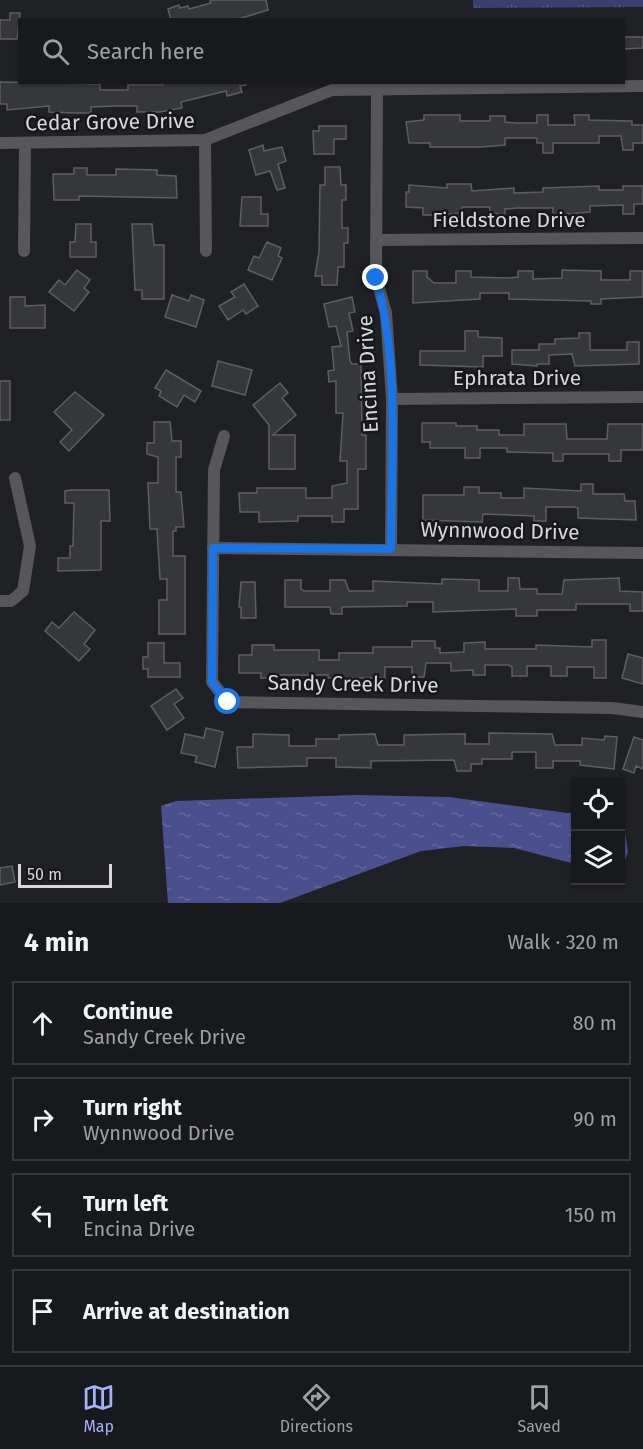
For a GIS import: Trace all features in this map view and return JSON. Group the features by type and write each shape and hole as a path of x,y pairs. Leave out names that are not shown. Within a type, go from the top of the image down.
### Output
{"street":[{"name":"Cedar Grove Drive","path":"0,143 205,140 332,90 643,86"},
{"name":"Encina Drive","path":"377,90 376,278 386,313 392,399 391,549"},
{"path":"205,140 206,251"},
{"path":"24,251 25,144"},
{"name":"Fieldstone Drive","path":"376,240 643,238"},
{"name":"Ephrata Drive","path":"392,399 643,397"},
{"name":"Sandy Creek Drive","path":"224,436 214,470 212,682 228,702 612,708 643,712"},
{"path":"0,601 11,601 23,591 30,546 15,478"},
{"name":"Wynnwood Drive","path":"213,548 643,553"}],"green space":[{"path":"473,0 643,0 643,7 473,8"}],"water":[{"path":"356,795 449,797 571,813 571,863 514,848 464,846 421,851 280,903 168,903 161,806 176,801"},
{"path":"625,833 628,852 625,860"}],"building":[{"path":"210,0 266,0 268,10 242,18 170,18 168,9 179,5 180,8 188,6 189,9 211,3"},
{"path":"10,13 20,13 17,39 0,39 0,20 10,20"},
{"path":"625,37 643,37 643,48 625,49"},
{"path":"0,82 100,84 100,90 128,90 128,85 246,85 240,86 242,92 227,96 226,91 181,102 182,108 160,112 137,112 137,106 91,107 91,113 49,112 49,106 7,110 7,104 0,104"},
{"path":"424,115 460,115 460,121 490,121 490,116 505,116 505,122 537,123 537,115 548,115 548,125 575,125 574,115 589,115 589,120 632,121 632,125 643,125 643,143 633,143 633,150 623,150 621,136 599,136 599,143 553,143 553,153 543,153 543,143 537,143 537,138 505,138 505,145 481,147 430,147 430,143 409,143 406,122 424,120"},
{"path":"319,126 346,126 346,139 334,139 334,154 314,154 313,131 319,131"},
{"path":"263,145 264,151 282,147 286,161 278,164 285,188 277,190 270,171 256,175 249,150"},
{"path":"325,167 340,167 341,185 346,185 346,200 342,200 342,228 348,228 348,243 344,243 344,267 338,267 337,285 322,285 322,276 315,276 319,252 320,185 325,185"},
{"path":"74,168 87,168 87,175 116,175 116,169 157,170 157,175 176,176 177,198 79,196 79,200 54,200 53,174 74,174"},
{"path":"447,184 471,184 472,191 514,188 514,193 543,192 543,188 599,186 599,190 623,190 623,186 643,186 643,204 634,204 634,214 623,214 623,205 590,206 590,212 568,214 553,214 553,208 517,208 505,209 505,214 490,214 490,207 462,207 462,213 423,215 423,208 406,207 406,192 409,192 409,185 447,188"},
{"path":"242,197 261,197 261,214 268,214 268,226 240,226"},
{"path":"76,224 91,224 91,242 96,242 96,257 70,257 70,242 75,242"},
{"path":"132,224 152,224 154,245 164,245 164,299 142,299 142,290 135,290"},
{"path":"267,242 281,248 278,256 282,258 272,280 248,270 254,256 259,258"},
{"path":"77,270 90,280 84,288 89,292 74,311 49,292 59,280 65,285"},
{"path":"562,270 601,271 601,280 630,280 630,271 643,271 643,297 601,299 601,304 591,304 591,301 509,299 509,293 480,293 480,299 413,303 413,271 427,271 427,277 434,283 456,283 456,271 471,271 471,277 507,278 518,277 518,271 533,271 533,279 562,278"},
{"path":"244,284 258,306 246,314 243,310 228,320 219,306 235,297 231,292"},
{"path":"172,295 189,301 191,295 204,300 196,327 165,317"},
{"path":"10,297 25,297 25,306 45,305 45,328 10,328"},
{"path":"352,297 355,312 349,313 353,331 347,332 350,361 352,364 361,364 362,435 366,435 366,469 358,469 358,509 344,509 344,522 332,522 332,516 298,516 298,521 259,522 259,512 240,512 239,493 257,493 257,488 306,488 306,498 332,498 332,486 347,483 347,461 340,461 343,413 336,413 336,381 329,382 328,371 334,370 332,347 341,346 336,326 329,327 324,304"},
{"path":"465,331 478,331 478,337 502,338 502,356 483,356 483,367 420,365 420,351 465,351"},
{"path":"579,333 590,333 590,350 627,350 627,342 639,342 639,364 575,366 572,354 549,355 549,364 537,364 537,366 512,364 512,350 539,350 539,344 555,344 555,339 579,338"},
{"path":"218,361 252,370 245,395 212,386"},
{"path":"166,370 201,391 195,402 184,395 177,407 159,396 161,391 155,388"},
{"path":"0,381 10,381 10,420 0,420"},
{"path":"280,383 288,393 282,398 296,415 273,435 295,435 295,469 269,469 269,425 253,405"},
{"path":"75,392 104,415 69,451 60,442 72,430 54,412"},
{"path":"154,422 170,422 172,441 181,441 181,457 176,457 176,492 181,492 184,527 176,527 176,531 173,531 173,556 185,556 185,634 159,634 159,600 167,600 167,579 160,579 157,529 150,529 148,483 158,483 158,457 147,454 147,443 154,443"},
{"path":"422,423 456,423 456,426 477,426 477,430 499,430 499,435 524,435 524,424 566,424 567,439 607,439 608,424 643,424 643,450 621,450 621,461 609,461 609,454 563,454 563,461 553,461 553,453 507,452 507,448 480,448 480,458 465,458 465,448 430,448 430,442 422,442"},
{"path":"581,484 593,484 593,494 624,494 625,501 635,501 636,520 578,518 578,508 546,507 546,521 534,521 534,516 483,514 482,522 423,520 423,495 464,495 464,487 479,487 479,493 501,493 501,498 524,498 524,488 581,491"},
{"path":"109,490 110,521 101,521 101,570 58,571 58,558 70,558 70,546 73,546 74,503 65,503 65,491"},
{"path":"508,578 519,578 520,589 537,589 537,594 562,594 564,580 619,578 620,591 643,592 643,611 630,611 630,604 576,604 576,610 537,610 537,616 516,616 516,609 433,612 433,602 407,602 407,606 342,607 342,614 331,614 330,607 285,607 285,580 301,580 301,589 304,591 330,591 330,580 345,580 349,591 373,591 373,581 442,584 442,579 479,580 479,591 508,591"},
{"path":"241,582 255,582 256,618 241,618 241,607 239,607"},
{"path":"74,612 95,630 84,644 90,649 79,661 45,631 52,622 59,628"},
{"path":"592,640 606,640 606,678 594,678 594,667 567,667 567,676 551,676 551,666 527,666 527,676 512,676 512,667 508,665 485,665 485,675 473,675 473,670 451,671 451,663 426,663 424,677 412,677 412,667 385,667 385,678 274,675 274,678 261,678 261,673 239,673 239,655 252,655 252,645 274,645 274,650 319,650 319,660 339,660 339,653 373,653 373,647 412,647 412,641 435,641 435,648 440,648 440,653 464,652 464,643 485,642 485,649 536,649 536,645 592,647"},
{"path":"148,643 164,643 164,663 180,663 180,677 148,677 148,669 143,669 143,657 148,657"},
{"path":"628,654 643,658 643,684 622,678"},
{"path":"176,689 183,698 174,704 184,718 167,730 151,706"},
{"path":"206,728 223,732 215,767 195,762 197,756 181,753 185,734 204,738"},
{"path":"489,733 552,734 555,745 582,745 582,738 604,740 605,736 617,737 614,769 580,765 580,761 553,761 553,768 536,768 536,752 512,752 512,759 482,759 482,764 471,764 471,771 457,771 454,760 371,761 371,768 336,767 336,758 307,758 307,766 238,768 237,747 253,747 253,734 289,735 289,746 316,746 316,739 339,739 339,735 375,734 378,745 404,745 404,735 453,734 465,734 465,744 489,744"},
{"path":"634,737 643,740 643,769 636,766 634,773 623,769"},
{"path":"12,866 15,882 0,885 0,868"}],"route":[{"path":"228,702 212,682 213,548 391,549 392,399 386,313 376,278"}]}
